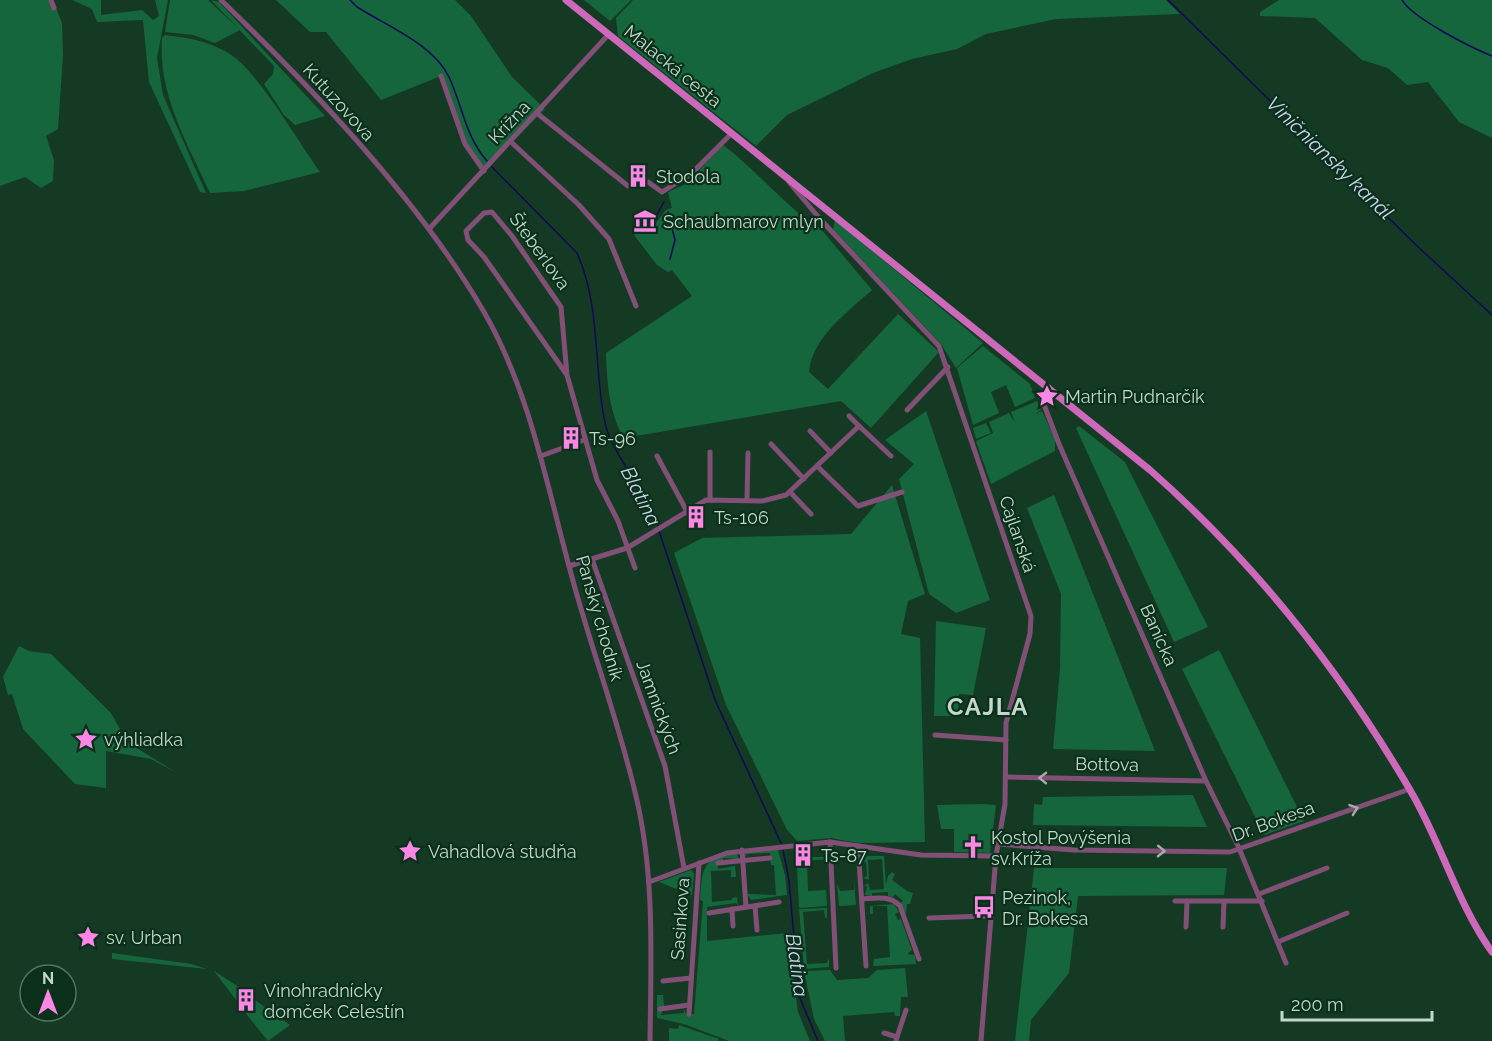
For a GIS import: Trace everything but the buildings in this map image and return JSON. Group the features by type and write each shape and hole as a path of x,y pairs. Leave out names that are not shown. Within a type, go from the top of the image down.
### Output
{"main road":[{"name":"Malacká cesta","path":"566,0 732,133"},
{"path":"732,133 1163,481 1245,562 1303,630 1346,688 1410,789 1492,952"},
{"path":"1485,942 1492,947"}],"street":[{"path":"51,0 54,8"},
{"name":"Kutuzovova","path":"221,0 336,121 429,229"},
{"name":"Krížna","path":"429,229 538,114 609,34"},
{"path":"441,76 454,120 465,144 485,171"},
{"path":"538,114 628,186"},
{"path":"648,182 658,191 664,190 691,174 732,133"},
{"path":"511,142 579,206 609,239 636,306"},
{"name":"Cajlanská","path":"785,177 820,219 939,346 1031,615 1030,634 1010,708 1006,740 1006,777 996,856 981,1041"},
{"path":"820,219 827,210"},
{"name":"Šteberlova","path":"567,375 484,257 468,240 466,231 484,213 492,212 558,301 564,316 567,375 584,440 597,480 635,568"},
{"name":"Panský chodník","path":"429,229 476,298 496,334 516,381 540,456 569,566 637,798 649,882 650,1041"},
{"path":"553,356 565,355"},
{"path":"907,410 948,367"},
{"name":"Banícka","path":"1048,387 1041,397 1096,531 1206,781 1239,848 1287,963"},
{"path":"849,416 891,456"},
{"path":"569,566 627,548 710,500 770,500 790,492 859,426"},
{"path":"810,430 831,453"},
{"path":"540,456 584,440"},
{"path":"771,444 804,479"},
{"path":"710,452 710,500"},
{"path":"747,500 748,453"},
{"path":"657,456 689,514"},
{"path":"817,466 858,506 902,492"},
{"path":"790,492 812,514"},
{"name":"Jamnických","path":"592,559 665,766 684,868"},
{"path":"935,735 1006,740"},
{"name":"Bottova","path":"1006,777 1206,781"},
{"name":"Dr. Bokesa","path":"998,844 1074,850 1230,852 1410,789"},
{"path":"649,882 684,868 742,850 787,845 830,842 912,854 996,856"},
{"path":"830,842 836,968"},
{"path":"858,846 866,966"},
{"path":"742,850 746,907"},
{"path":"718,863 770,858"},
{"name":"Sasinkova","path":"688,1014 699,863"},
{"path":"1259,894 1327,868"},
{"path":"862,899 890,898 896,901 900,906 919,959"},
{"path":"1174,901 1262,901"},
{"path":"1186,927 1188,901"},
{"path":"1223,927 1224,901"},
{"path":"709,913 779,902"},
{"path":"755,906 757,930"},
{"path":"732,909 734,926"},
{"path":"1278,942 1347,913"},
{"path":"929,918 986,916"},
{"name":"Sasinkova","path":"663,981 691,978"},
{"path":"660,1009 689,1005"},
{"path":"884,1033 897,1039 906,1010"}],"green space":[{"path":"0,0 53,0 62,23 63,55 58,129 46,136 54,160 53,181 41,188 25,177 0,186"},
{"path":"72,0 101,0 101,15 142,10 153,20 159,16 155,0 168,0 157,58 163,95 206,193 200,192 149,82 143,20 97,22 92,9"},
{"path":"170,0 208,0 240,30 215,43 193,35 165,32"},
{"path":"211,0 219,2 325,116 295,125 284,115 264,84 273,74 274,66"},
{"path":"276,0 455,0 471,16 512,77 545,109 484,171 465,144 441,76 381,100 326,32 310,32"},
{"path":"584,0 631,0 610,21"},
{"path":"633,0 1166,0 1180,14 1056,19 986,34 957,49 912,59 873,73 787,115 756,146 618,36 616,18"},
{"path":"1279,0 1492,0 1492,138 1459,122 1428,82 1407,85 1388,68 1362,60 1315,18 1260,16 1260,12"},
{"path":"165,35 210,44 245,66 268,95 320,172 244,191 210,193 169,99 162,59 162,38"},
{"path":"723,145 796,210 820,228 872,290 824,336 812,359 809,372 828,389 898,314 939,352 871,428 841,401 624,438 615,418 610,397 606,353 692,296 672,270 668,272 657,265 634,235 646,225 651,229 666,210 672,208 668,192 686,184"},
{"path":"835,220 983,343 956,368 941,344 833,229"},
{"path":"983,346 1030,384 1035,398 1015,407 1006,385 991,392 999,413 973,425 957,368"},
{"path":"1037,401 1041,410 1035,414 1042,411 1055,439 1055,451 991,484 976,441 993,433 989,422 1009,413 1015,423 1011,412"},
{"path":"926,411 990,600 956,613 929,594 899,479 914,464 885,440"},
{"path":"986,423 991,433 976,439 973,428"},
{"path":"1079,426 1125,462 1208,627 1174,642 1076,428"},
{"path":"892,485 925,594 908,601 901,634 920,638 925,842 858,843 831,838 797,841 787,830 726,705 674,553 702,538 851,534"},
{"path":"1054,495 1155,751 1053,749 1060,669 1061,594 1027,508"},
{"path":"936,621 986,628 973,695 959,694 958,716 934,716"},
{"path":"19,646 29,651 51,654 111,713 127,742 177,773 151,759 106,751 106,788 75,784 23,729 12,694 8,695 3,677"},
{"path":"1219,650 1304,821 1264,835 1182,669"},
{"path":"1193,795 1207,827 1033,825 1034,804 1042,805 1043,797"},
{"path":"937,805 996,805 990,853 954,852 954,829 941,829"},
{"path":"796,848 801,848 802,857 826,857 828,859 807,861 808,891 826,890 827,906 799,908"},
{"path":"778,850 785,875 787,895 751,900 747,894 776,895 774,865 771,865 770,853 747,854 746,857 746,853"},
{"path":"737,854 739,859 723,858 723,862 717,863 718,869 735,866 736,877 731,877 731,870 711,871 712,902 732,900 737,897 738,906 736,903 707,907 707,941 787,933 798,1012 810,1041 729,1041 684,1024 657,1018 657,995 663,995 664,1006 661,1015 684,1013 684,1009 686,1014 694,1014 703,873 710,862 716,858"},
{"path":"867,856 884,856 886,885 888,876 892,872 895,874 892,880 913,893 910,904 907,904 906,914 900,903 903,901 895,894 893,897 888,896 888,892 872,893 872,896 865,895 867,886 864,886 868,883 870,890 884,889 882,859 868,860 869,880 863,878 867,876 866,862 862,861"},
{"path":"1034,868 1227,868 1224,895 1078,896 1069,973 1031,1020 1029,1041 1015,1041"},
{"path":"691,870 694,874 692,895 659,882"},
{"path":"854,882 856,905 839,906 837,883 840,891 854,890"},
{"path":"894,904 899,912 895,914 898,920 901,919 912,950 907,954 915,955 916,964 873,966 874,959 890,957 887,906 873,906 873,914 870,914 870,906"},
{"path":"827,908 827,918 825,918 824,910 803,912 807,964 827,963 829,958 829,967 804,969 799,909"},
{"path":"112,953 191,964 207,969 112,959"},
{"path":"905,968 908,997 901,997 900,1016 895,1016 894,1012 843,1016 845,1041 825,1041 814,1019 804,971 830,970 837,980 868,978 877,970"},
{"path":"214,971 248,993 237,1001"},
{"path":"255,1000 290,1025 268,1041 243,1010"},
{"path":"679,1025 719,1039 718,1041 669,1041 669,1028 678,1029"}],"waterway":[{"name":"Blatina","path":"350,0 357,7 421,45 442,65 454,88 474,142 487,161"},
{"name":"Viničniansky kanál","path":"1168,0 1416,245 1492,315"},
{"path":"1402,0 1430,24 1457,40 1492,56"},
{"name":"Blatina","path":"492,167 577,253 591,299 606,427 613,445 647,502 658,526"},
{"path":"656,216 664,202"},
{"path":"668,212 675,240 670,259"},
{"name":"Blatina","path":"659,531 715,700 781,843"},
{"name":"Blatina","path":"783,850 789,880 799,996 818,1041"}],"place":[{"name":"Stodola","path":"638,176"},
{"name":"Schaubmarov mlyn","path":"645,221"},
{"name":"Martin Pudnarčík","path":"1047,396"},
{"name":"Ts-96","path":"571,438"},
{"name":"Ts-106","path":"696,517"},
{"name":"výhliadka","path":"86,739"},
{"name":"Kostol Povýšenia sv.Kríža","path":"973,847"},
{"name":"Vahadlová studňa","path":"410,851"},
{"name":"Ts-87","path":"803,855"},
{"name":"Pezinok, Dr. Bokesa","path":"984,907"},
{"name":"sv. Urban","path":"88,937"},
{"name":"Vinohradnícky domček Celestín","path":"246,1000"}],"district":[{"name":"CAJLA","path":"988,706"}]}
